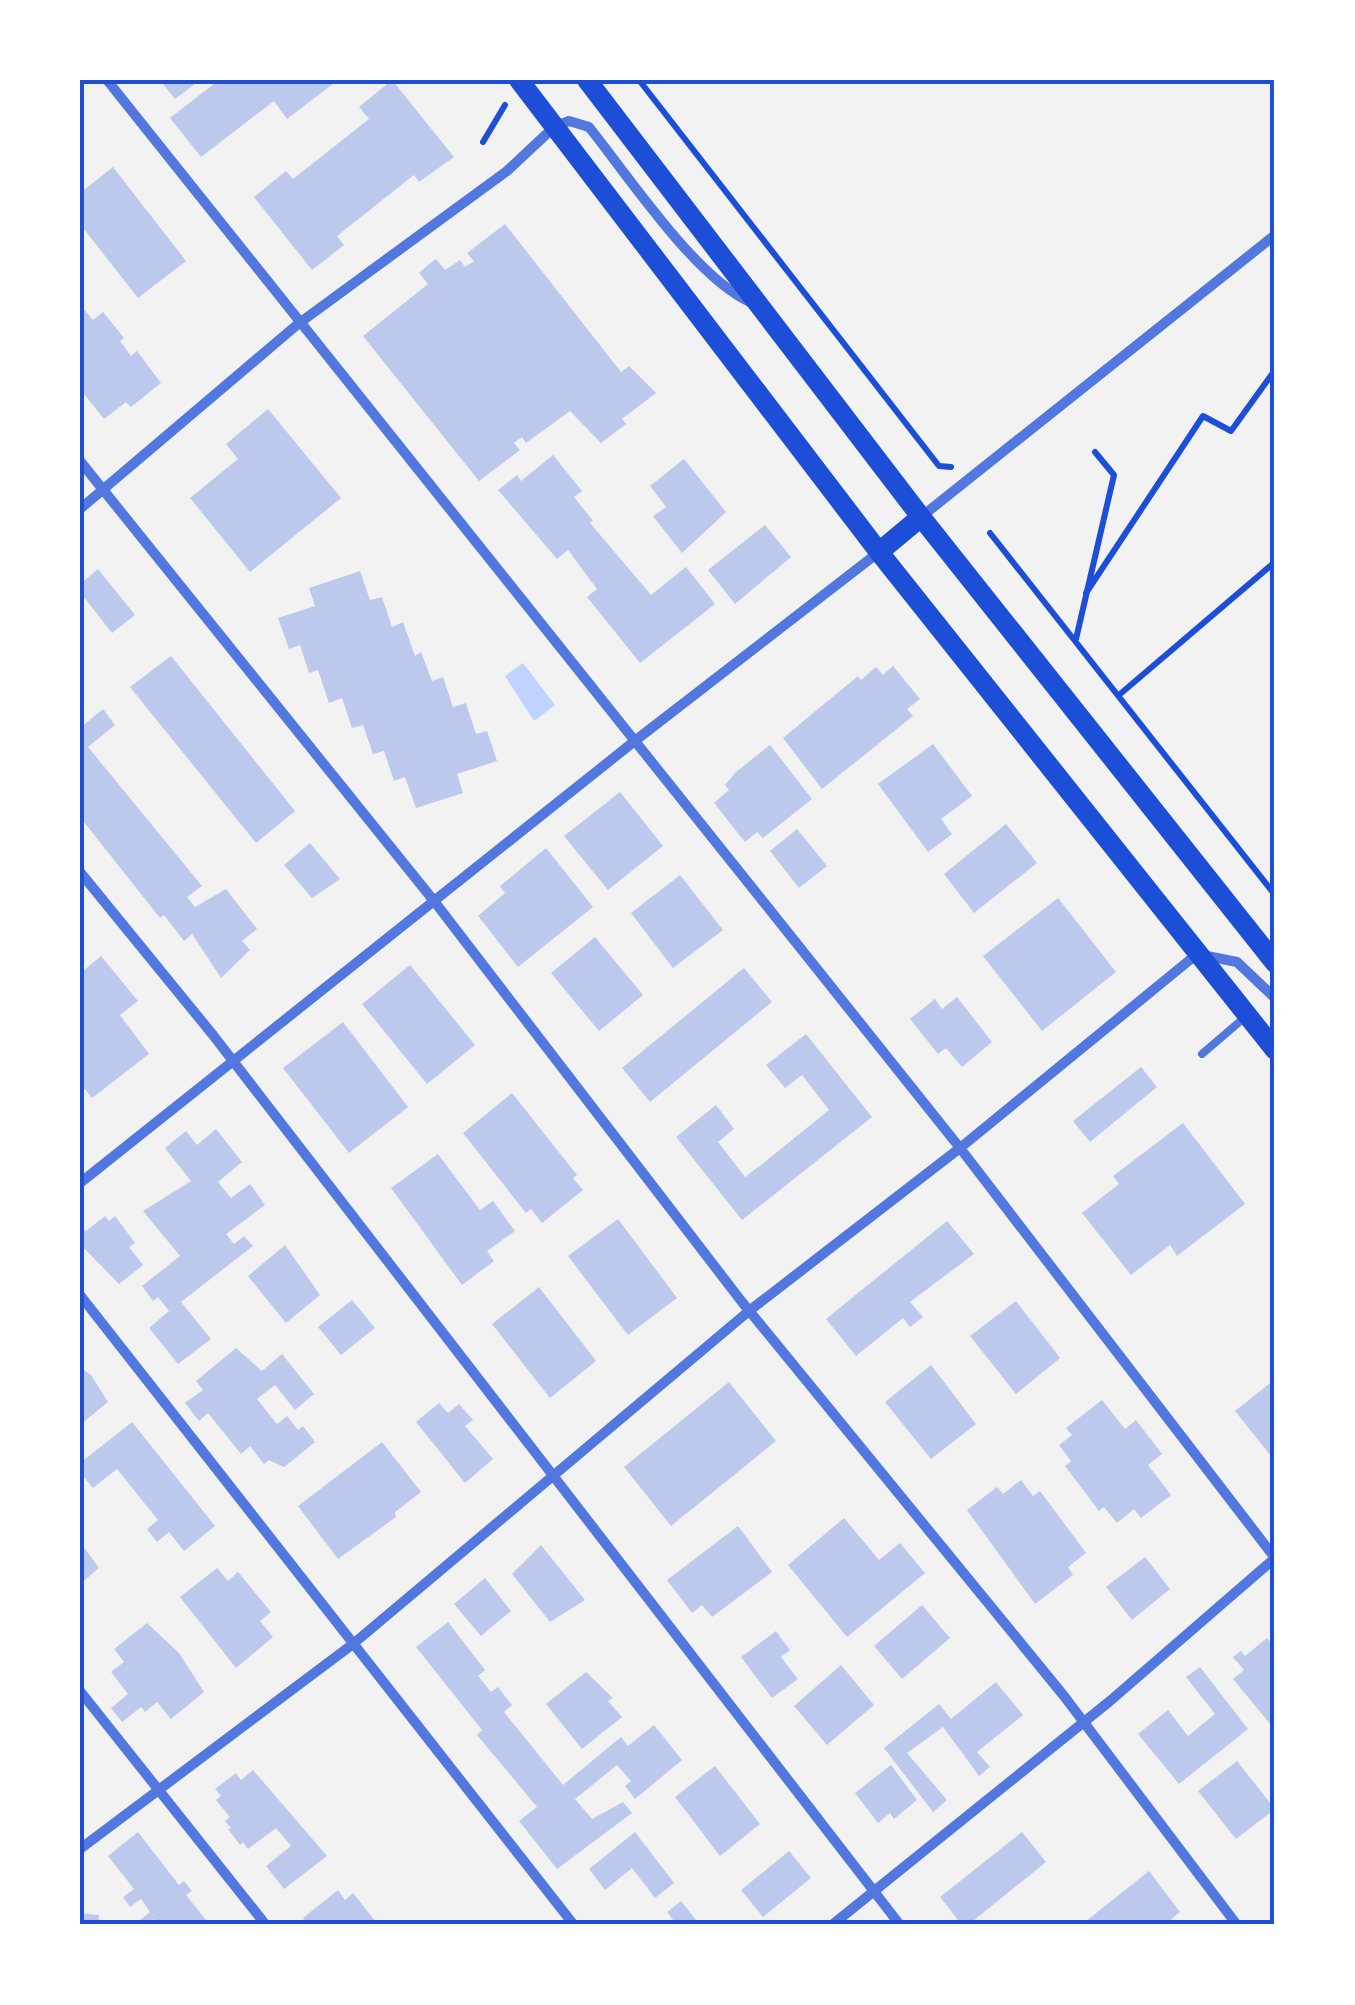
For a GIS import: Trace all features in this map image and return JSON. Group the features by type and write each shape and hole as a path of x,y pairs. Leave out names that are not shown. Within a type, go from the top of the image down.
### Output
{"main road":[{"path":"520,80 880,552 1275,1050"},
{"path":"587,80 921,517 1275,963"},
{"path":"880,552 921,517"}],"street":[{"path":"107,80 298,324 960,1148 1275,1558 1084,1723 876,1894 832,1925"},
{"path":"80,509 298,324 507,172 554,127 569,121 588,128 704,268 730,293 760,306"},
{"path":"921,517 1275,235"},
{"path":"80,461 434,901 749,1311 1084,1723 1237,1925"},
{"path":"80,1184 636,740 880,552"},
{"path":"80,872 232,1062 900,1925"},
{"path":"80,1850 353,1644 749,1311 960,1148 1197,954 1238,962 1275,998"},
{"path":"80,1295 574,1925"},
{"path":"80,1691 266,1925"}],"lane":[{"path":"1202,1054 1248,1015"}],"path":[{"path":"639,80 939,466"},
{"path":"482,142 506,103 498,92"},
{"path":"1086,593 1202,416 1231,432 1275,370"},
{"path":"1076,639 1114,475 1095,452"},
{"path":"990,533 1275,895"},
{"path":"1119,695 1275,562"}],"water":[{"path":"523,663 555,705 534,721 505,676"}],"building":[{"path":"160,80 200,80 175,99"},
{"path":"219,80 338,80 287,119 274,101 201,157 170,118"},
{"path":"392,80 454,157 419,182 414,175 337,236 344,245 312,270 254,197 286,171 293,179 369,119 359,107"},
{"path":"113,167 186,261 138,298 80,224 80,193"},
{"path":"505,224 621,372 629,366 656,393 622,419 626,424 601,443 570,411 526,443 522,437 514,443 520,450 479,481 363,336 428,284 419,273 428,265 436,259 445,270 460,260 465,267 474,261 467,253"},
{"path":"80,305 93,320 103,312 124,338 120,341 131,356 137,351 161,383 131,407 126,402 104,419 80,389"},
{"path":"268,409 341,498 250,572 190,498 238,459 226,444"},
{"path":"553,455 582,491 574,497 593,521 590,523 651,595 686,567 715,604 640,663 587,597 597,589 568,550 557,559 498,490 517,475 521,481"},
{"path":"684,459 726,512 682,553 653,516 666,507 650,486"},
{"path":"765,525 791,557 735,604 708,570"},
{"path":"98,569 135,615 112,633 80,592 80,584"},
{"path":"360,571 370,600 382,597 392,627 403,622 415,656 421,652 432,681 443,677 453,707 466,703 476,734 487,731 497,761 457,774 463,793 416,808 405,777 394,781 384,751 373,754 363,725 352,728 342,698 329,703 318,670 309,673 300,645 289,649 278,618 315,606 309,588"},
{"path":"171,656 295,811 256,843 130,687"},
{"path":"893,666 920,699 907,709 913,716 822,789 783,738 858,676 861,680 876,667 883,675"},
{"path":"103,709 115,725 88,747 202,886 187,897 195,907 226,889 257,929 242,941 250,950 221,978 192,934 184,941 164,915 160,918 80,817 80,728"},
{"path":"933,744 972,796 941,819 952,834 928,852 878,784"},
{"path":"770,745 812,799 763,838 757,832 745,842 714,803 729,790 725,785 736,772"},
{"path":"620,792 663,846 608,890 564,836"},
{"path":"1006,824 1037,863 974,913 944,874"},
{"path":"797,829 827,866 799,888 770,851"},
{"path":"310,843 340,879 312,898 284,865"},
{"path":"546,848 593,907 518,967 478,916 505,893 500,886"},
{"path":"680,875 723,930 673,968 631,913"},
{"path":"1058,898 1116,972 1042,1031 983,956"},
{"path":"595,937 643,995 599,1031 551,973"},
{"path":"101,956 138,1001 120,1015 149,1054 92,1098 80,1083 80,968 83,971"},
{"path":"410,965 475,1045 427,1084 362,1004"},
{"path":"744,968 772,1002 650,1102 622,1068"},
{"path":"957,997 992,1042 962,1067 946,1048 938,1054 910,1019 935,999 942,1009"},
{"path":"343,1022 408,1107 349,1153 283,1068"},
{"path":"806,1034 872,1117 742,1220 676,1137 716,1105 734,1129 718,1142 745,1177 761,1165 829,1110 802,1075 785,1088 766,1065"},
{"path":"1141,1067 1157,1087 1090,1142 1073,1121"},
{"path":"512,1093 577,1175 573,1178 583,1190 542,1223 531,1209 526,1213 463,1133"},
{"path":"1183,1123 1245,1204 1177,1256 1170,1245 1131,1275 1082,1213 1119,1184 1113,1176"},
{"path":"216,1129 242,1162 218,1182 231,1198 250,1184 265,1205 226,1234 234,1244 244,1236 253,1246 181,1302 211,1339 178,1364 149,1328 169,1311 158,1297 153,1301 142,1286 180,1256 143,1211 191,1181 165,1148 186,1131 197,1145"},
{"path":"438,1154 480,1210 493,1201 515,1231 487,1251 494,1261 462,1285 391,1188"},
{"path":"105,1216 109,1221 115,1216 135,1243 129,1247 143,1265 119,1284 80,1244 80,1227 86,1231"},
{"path":"618,1219 677,1298 628,1335 568,1256"},
{"path":"947,1221 974,1254 910,1302 923,1317 910,1327 903,1318 856,1356 826,1319"},
{"path":"285,1245 320,1295 286,1323 248,1276"},
{"path":"539,1287 596,1361 550,1398 492,1324"},
{"path":"352,1300 375,1328 341,1355 318,1327"},
{"path":"1016,1301 1060,1358 1016,1394 970,1336"},
{"path":"236,1348 262,1371 282,1354 314,1394 295,1410 275,1385 257,1399 277,1424 287,1416 298,1430 303,1426 315,1442 284,1467 269,1460 264,1464 250,1446 241,1454 208,1413 199,1421 185,1403 203,1390 196,1381"},
{"path":"931,1365 976,1424 931,1459 885,1402"},
{"path":"80,1367 91,1375 108,1402 80,1425"},
{"path":"1275,1379 1275,1461 1235,1411"},
{"path":"729,1382 776,1441 671,1526 624,1467"},
{"path":"1102,1400 1125,1429 1136,1420 1162,1454 1148,1465 1171,1495 1141,1518 1134,1509 1117,1523 1104,1507 1099,1511 1065,1466 1071,1461 1059,1445 1072,1435 1066,1428"},
{"path":"439,1403 448,1413 459,1404 473,1420 465,1426 493,1459 465,1483 416,1422"},
{"path":"132,1422 215,1526 184,1551 169,1532 157,1542 147,1529 158,1520 117,1469 93,1488 80,1472 80,1463"},
{"path":"382,1442 421,1492 395,1512 396,1517 338,1559 298,1506"},
{"path":"1021,1480 1033,1496 1040,1491 1086,1553 1068,1567 1073,1575 1035,1604 967,1510 997,1487 1003,1494"},
{"path":"844,1518 879,1560 900,1543 925,1573 847,1637 788,1565"},
{"path":"738,1526 772,1572 712,1617 702,1605 692,1613 667,1580"},
{"path":"80,1542 99,1568 80,1584"},
{"path":"541,1545 585,1600 550,1622 512,1574"},
{"path":"1145,1557 1170,1589 1132,1620 1106,1587"},
{"path":"217,1568 228,1581 238,1572 271,1612 260,1621 273,1637 236,1668 180,1597"},
{"path":"485,1578 511,1611 481,1636 454,1604"},
{"path":"922,1605 950,1638 902,1679 874,1646"},
{"path":"448,1622 485,1670 478,1676 491,1692 498,1687 512,1705 504,1712 563,1785 621,1737 628,1746 654,1725 682,1760 635,1799 625,1786 631,1781 617,1765 575,1799 592,1819 623,1802 632,1813 557,1869 519,1821 537,1807 477,1735 482,1730 416,1647"},
{"path":"147,1623 179,1653 204,1692 171,1719 157,1702 145,1712 141,1707 122,1722 111,1708 128,1694 111,1672 124,1662 114,1649"},
{"path":"776,1631 790,1650 781,1657 798,1679 772,1698 741,1657"},
{"path":"1267,1638 1275,1647 1275,1730 1233,1679 1244,1670 1233,1657 1241,1651 1245,1656"},
{"path":"841,1665 874,1705 827,1745 794,1706"},
{"path":"1200,1667 1248,1729 1179,1784 1138,1734 1168,1710 1188,1736 1215,1714 1186,1677"},
{"path":"586,1672 613,1698 608,1701 622,1717 582,1749 546,1704"},
{"path":"996,1682 1023,1715 977,1752 990,1767 979,1776 943,1727 907,1753 947,1800 933,1812 884,1748 939,1704 951,1719"},
{"path":"1237,1761 1275,1809 1236,1839 1198,1791"},
{"path":"891,1765 917,1800 894,1819 890,1813 878,1823 855,1793"},
{"path":"715,1766 760,1824 720,1856 675,1797"},
{"path":"253,1770 327,1856 284,1889 266,1866 291,1846 276,1828 248,1849 243,1842 240,1845 225,1821 230,1817 216,1800 221,1796 215,1789 236,1773 241,1780"},
{"path":"138,1832 179,1885 184,1881 192,1891 186,1895 210,1925 159,1925 154,1919 143,1925 140,1920 150,1912 141,1899 130,1907 123,1897 134,1889 108,1856"},
{"path":"635,1832 674,1883 655,1898 632,1868 605,1890 589,1869"},
{"path":"1022,1832 1046,1862 968,1925 962,1925 940,1897"},
{"path":"789,1851 811,1878 763,1917 741,1890"},
{"path":"1149,1871 1180,1912 1164,1925 1081,1925"},
{"path":"338,1890 345,1900 353,1893 375,1921 308,1925 303,1918"},
{"path":"681,1901 700,1925 677,1925 667,1912"},
{"path":"80,1913 99,1915 98,1925 80,1925"}]}
